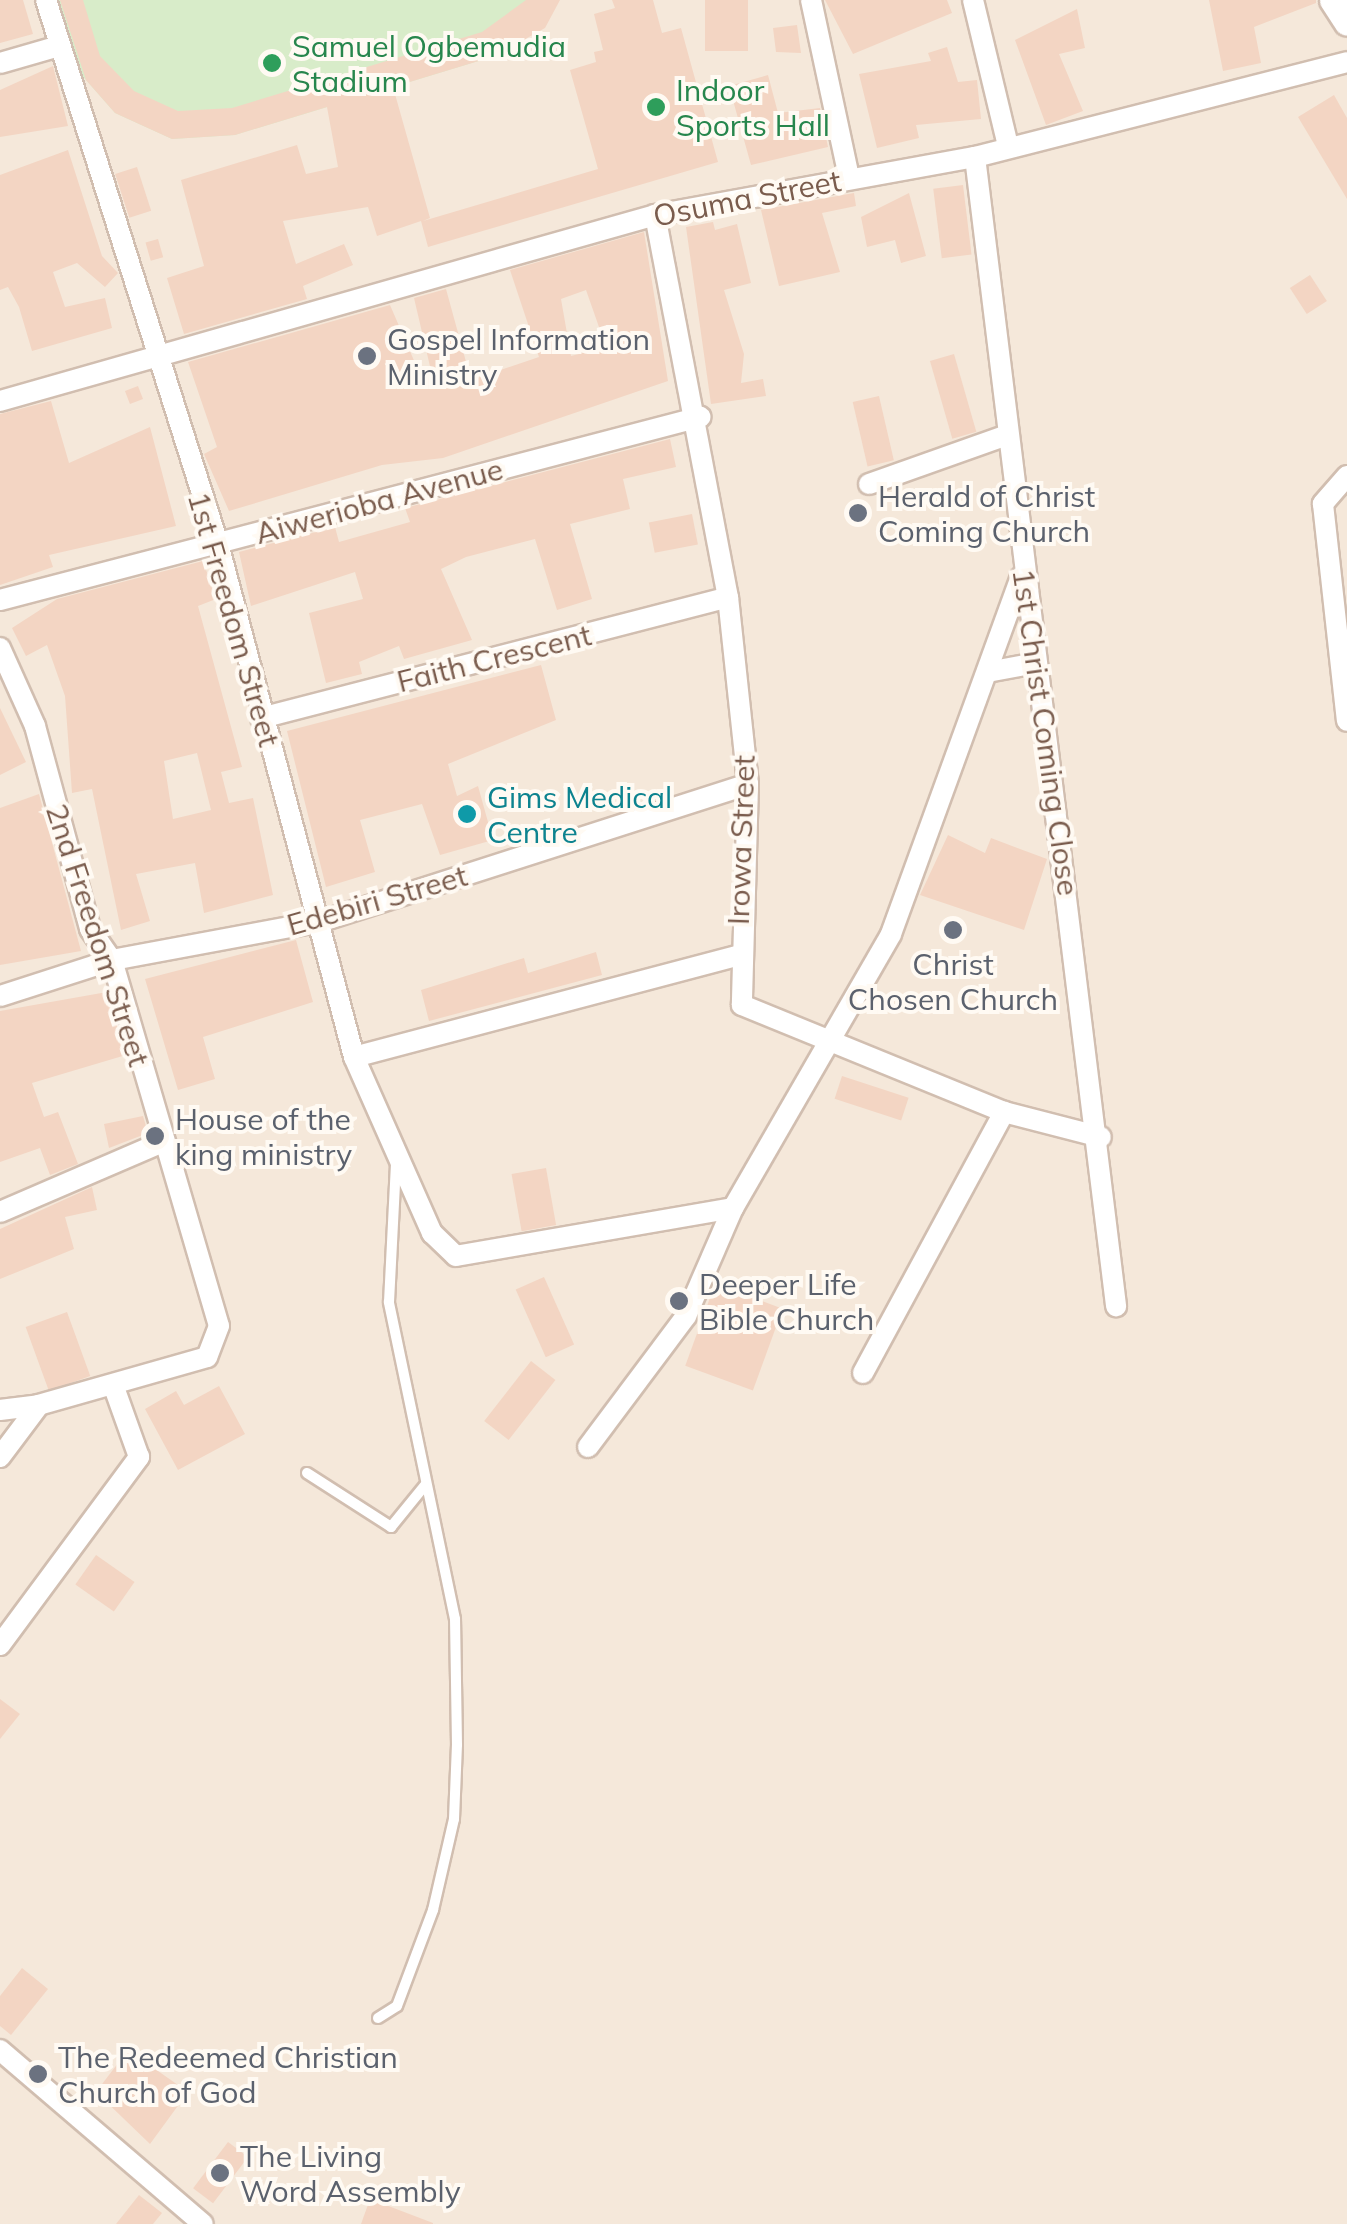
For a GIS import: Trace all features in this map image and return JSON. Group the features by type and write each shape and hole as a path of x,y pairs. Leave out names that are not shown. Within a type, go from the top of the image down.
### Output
{"street":[{"name":"1st Freedom Street","path":"46,0 154,364 218,544 261,718 322,921 354,1057 432,1233 456,1256 732,1208"},
{"path":"811,0 849,178"},
{"path":"973,0 1006,142"},
{"path":"0,63 59,46"},
{"name":"Osuma Street","path":"0,401 154,364 655,215 975,157 1006,142 1347,62"},
{"name":"1st Christ Coming Close","path":"975,157 1036,663 1102,1137 1116,1306"},
{"name":"Irowa Street","path":"354,1057 737,956 748,784 728,598 700,416 655,215"},
{"name":"Aiwerioba Avenue","path":"0,600 700,416"},
{"path":"869,484 1008,435"},
{"path":"1347,476 1323,504 1347,722"},
{"path":"588,1447 686,1316 732,1208 891,934 993,671 1024,570"},
{"name":"Faith Crescent","path":"261,718 728,598"},
{"name":"2nd Freedom Street","path":"0,648 35,726 90,929 112,960 160,1143 219,1326 207,1356 114,1387"},
{"path":"993,671 1036,663"},
{"name":"Edebiri Street","path":"0,996 112,960 322,921 748,784"},
{"path":"737,956 742,1005 824,1046 1004,1112 1102,1137"},
{"path":"863,1373 1004,1112"},
{"path":"0,1212 160,1143"},
{"path":"0,1410 114,1387 139,1457 0,1645"},
{"path":"0,1457 39,1405"},
{"path":"0,2050 203,2224"}],"lane":[{"path":"378,2018 397,2006 416,1969 454,1820 456,1619 390,1302 396,1152"},
{"path":"307,1473 391,1527 426,1483"}],"shaded area":[{"path":"0,0 1347,0 1347,2224 0,2224"}],"green space":[{"name":"Samuel Ogbemudia Stadium","path":"56,0 559,0 495,56 235,135 172,139 115,113 78,71"}],"building":[{"path":"0,0 23,0 33,34 0,43"},
{"path":"60,0 83,0 100,56 134,91 178,111 232,108 482,32 526,0 560,0 545,28 495,56 393,87 430,218 423,221 598,169 570,70 596,62 594,52 603,50 594,14 615,8 612,0 653,0 662,33 681,28 718,162 428,247 421,221 377,236 368,207 283,221 296,264 344,244 353,265 303,286 307,299 184,334 167,278 204,266 181,180 297,145 306,174 338,167 327,107 235,135 172,139 115,113 86,80"},
{"path":"705,0 748,0 748,51 705,51"},
{"path":"825,0 947,0 952,13 853,54"},
{"path":"1209,0 1316,3 1254,27 1261,63 1223,71"},
{"path":"1077,9 1085,48 1059,54 1083,111 1046,125 1015,40"},
{"path":"797,25 801,53 776,52 773,28"},
{"path":"947,47 958,82 977,80 981,119 916,125 919,138 877,148 859,74 931,61 928,53"},
{"path":"53,66 68,126 0,137 0,90"},
{"path":"768,75 778,113 820,108 828,147 751,165 729,86"},
{"path":"1334,95 1347,118 1347,199 1298,117"},
{"path":"68,150 102,256 118,273 105,287 77,263 53,272 65,307 105,298 112,328 32,351 19,307 8,287 0,290 0,175"},
{"path":"137,167 151,211 129,218 115,174"},
{"path":"963,185 972,254 942,258 933,189"},
{"path":"854,193 856,206 822,213 840,272 779,286 761,210"},
{"path":"909,193 926,256 901,263 895,240 867,247 861,217"},
{"path":"713,222 715,230 737,224 751,283 724,290 744,354 741,383 763,379 766,396 711,404 686,227"},
{"path":"644,232 668,381 443,458 382,465 229,511 204,454 217,447 188,362 390,305 422,379 432,375 414,298 446,289 471,380 539,357 510,270","holes":["586,290 606,347 571,356 561,299"]},
{"path":"158,239 163,257 151,261 146,243"},
{"path":"1310,275 1327,301 1307,314 1290,288"},
{"path":"954,354 976,432 952,439 930,361"},
{"path":"138,386 143,399 130,404 125,391"},
{"path":"879,396 894,460 868,466 853,402"},
{"path":"51,401 69,463 150,427 176,526 49,555 53,567 0,585 0,414"},
{"path":"670,439 676,467 623,479 630,509 570,524 592,599 557,610 535,539 466,557 441,569 472,640 404,659 399,646 359,662 362,674 326,683 309,613 363,599 355,572 251,606 239,552 335,527 339,542 410,522 405,508"},
{"path":"692,514 698,544 655,553 649,522"},
{"path":"203,561 216,599 198,606 242,767 221,772 229,803 253,798 273,895 204,913 195,863 136,874 150,921 121,930 92,789 72,793 65,696 47,645 26,656 12,628 57,599","holes":["197,753 211,810 173,819 164,761"]},
{"path":"541,665 556,720 448,764 457,796 478,786 493,840 440,855 422,804 360,820 375,872 326,887 287,731"},
{"path":"0,708 26,762 0,775"},
{"path":"39,794 81,951 0,965 0,808"},
{"path":"948,835 985,853 991,838 1047,859 1024,930 920,895"},
{"path":"296,940 313,1002 203,1037 215,1079 178,1090 145,979"},
{"path":"596,952 602,975 429,1021 421,990 524,958 528,973"},
{"path":"107,992 126,1055 32,1083 44,1117 58,1112 78,1164 50,1175 40,1148 0,1162 0,1011"},
{"path":"842,1076 909,1098 901,1120 835,1099"},
{"path":"143,1116 148,1133 109,1148 104,1124"},
{"path":"546,1168 556,1225 522,1231 512,1174"},
{"path":"92,1187 97,1210 65,1217 74,1249 0,1279 0,1229"},
{"path":"544,1277 574,1345 546,1357 516,1290"},
{"path":"715,1284 783,1309 753,1390 685,1366"},
{"path":"67,1312 90,1376 49,1391 26,1327"},
{"path":"531,1361 555,1380 509,1440 484,1421"},
{"path":"219,1386 245,1434 178,1470 145,1409 176,1391 184,1405"},
{"path":"96,1555 135,1582 114,1611 75,1584"},
{"path":"0,1699 20,1714 0,1739"},
{"path":"22,1968 48,1989 11,2035 0,2026 0,1996"},
{"path":"128,2050 188,2092 150,2144 96,2092"},
{"name":"The Living Word Assembly","path":"228,2142 248,2157 213,2203 193,2188"},
{"path":"139,2195 162,2213 153,2224 116,2224"},
{"path":"370,2199 433,2223 433,2224 361,2224"}],"place":[{"name":"Samuel Ogbemudia Stadium","path":"272,63"},
{"name":"Indoor Sports Hall","path":"656,107"},
{"name":"Gospel Information Ministry","path":"367,356"},
{"name":"Herald of Christ Coming Church","path":"858,513"},
{"name":"Gims Medical Centre","path":"467,814"},
{"name":"Christ Chosen Church","path":"953,930"},
{"name":"House of the king ministry","path":"155,1136"},
{"name":"Deeper Life Bible Church","path":"679,1301"},
{"name":"The Redeemed Christian Church of God","path":"38,2074"},
{"name":"The Living Word Assembly","path":"220,2173"}]}
